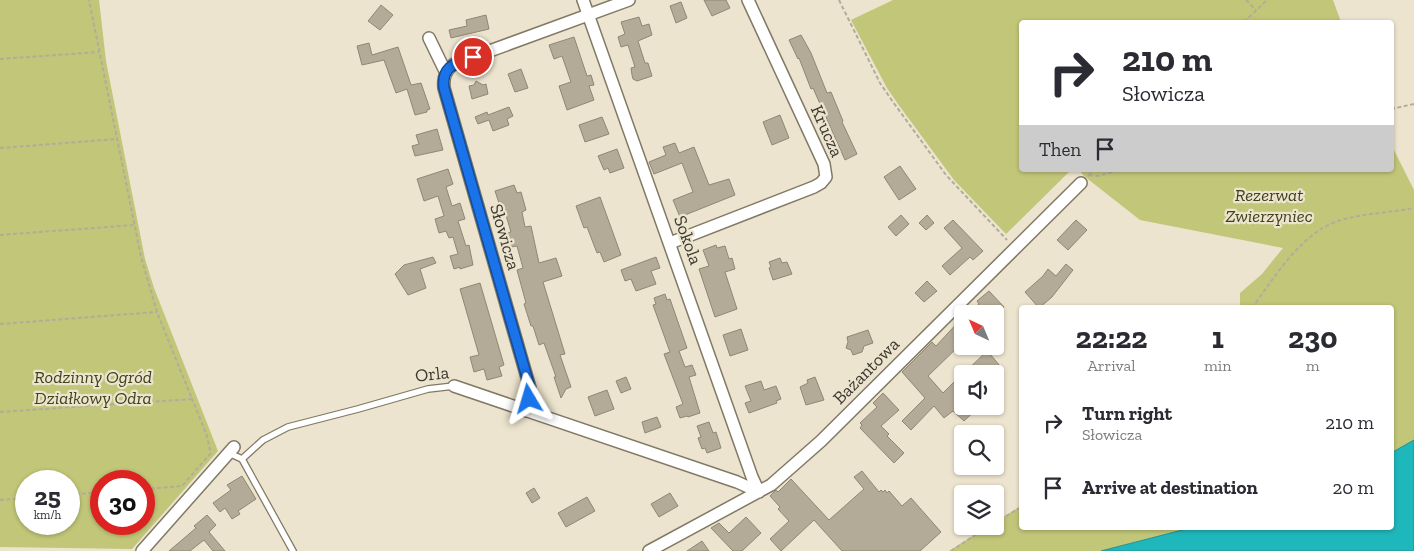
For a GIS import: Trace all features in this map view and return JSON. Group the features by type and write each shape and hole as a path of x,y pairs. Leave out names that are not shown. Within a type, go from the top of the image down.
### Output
{"street":[{"name":"Sokola","path":"583,0 759,492"},
{"path":"446,73 454,64 628,0"},
{"name":"Krucza","path":"670,244 814,187 826,177 824,164 748,0"},
{"name":"Słowicza","path":"430,38 446,73 443,81 444,88 530,388 526,411"},
{"name":"Bażantowa","path":"649,551 759,492 778,479 821,440 1081,183"},
{"name":"Orla","path":"454,386 737,482 759,492"},
{"path":"142,551 231,450"}],"lane":[{"name":"Orla","path":"242,459 263,440 288,427 358,410 428,389 454,386"},
{"path":"231,450 242,459 293,551"}],"path":[{"path":"88,0 141,257 157,312 206,433 211,453 182,486 155,488"},
{"path":"839,0 880,83 893,102 946,175 1015,249"},
{"path":"1246,0 1256,10"},
{"path":"1246,20 1267,0"},
{"path":"0,60 99,52"},
{"path":"1394,109 1414,104"},
{"path":"0,148 116,139"},
{"path":"1092,172 1089,175 1097,176 1114,172"},
{"path":"1254,305 1265,288 1299,248 1324,226 1354,217 1414,208"},
{"path":"0,236 134,225"},
{"path":"0,324 157,312"},
{"path":"0,412 192,399"},
{"path":"0,500 15,499"},
{"path":"1004,517 1019,508"},
{"path":"951,551 976,535"}],"green space":[{"name":"Rodzinny Ogród Działkowy Odra","path":"0,0 99,0 106,61 145,259 154,288 218,451 155,523 155,470 90,470 90,535 144,535 132,549 0,547"},
{"path":"893,0 1333,0 1340,20 1019,20 1019,172 1069,172 1006,234 954,180 898,104 887,88 851,20"},
{"name":"Rezerwat Zwierzyniec","path":"1394,150 1414,190 1414,440 1394,451 1394,305 1240,305 1240,293 1262,274 1283,248 1140,220 1081,172 1394,172"},
{"path":"1019,507 1019,530 1182,530 1101,551 949,551 974,535 1004,535 1004,516"}],"water":[{"path":"1414,440 1414,551 1101,551 1182,530 1394,530 1394,451"}],"building":[{"path":"704,0 726,0 730,8 712,16"},
{"path":"681,2 687,18 676,23 670,6"},
{"path":"381,5 393,15 380,30 368,21"},
{"path":"486,15 489,29 451,38 449,30 467,26 466,20"},
{"path":"639,17 642,26 649,24 652,35 638,41 645,63 648,63 652,76 637,81 633,79 631,68 635,67 628,45 621,47 618,37 625,34 621,22"},
{"path":"801,35 811,53 827,93 831,92 857,154 845,160 789,40"},
{"path":"574,37 587,76 591,75 594,85 589,86 594,100 567,110 559,86 571,82 562,56 554,59 549,45"},
{"path":"369,43 372,55 398,47 411,85 421,83 430,109 427,112 415,115 407,89 396,93 384,60 362,65 357,46"},
{"path":"521,69 528,88 515,92 508,74"},
{"path":"476,81 483,85 486,84 488,94 472,99 469,86 474,85"},
{"path":"509,107 513,116 507,119 509,125 493,131 489,120 478,124 475,117 487,112 488,115"},
{"path":"780,115 789,138 772,145 763,122"},
{"path":"602,117 609,134 585,142 579,125"},
{"path":"437,129 443,150 415,156 412,146 419,144 416,135"},
{"path":"675,143 679,153 694,147 709,185 729,179 735,195 680,217 673,200 693,192 682,163 654,174 649,162 666,155 663,147"},
{"path":"617,149 624,168 610,173 608,168 604,170 598,156"},
{"path":"900,166 916,189 899,200 884,177"},
{"path":"448,169 453,184 446,187 452,206 460,203 465,219 458,221 466,246 469,245 473,265 460,269 460,267 454,269 450,256 458,254 453,237 449,238 446,231 439,233 435,219 444,216 438,196 424,201 417,179"},
{"path":"514,185 517,193 521,192 526,210 522,212 525,227 531,226 539,263 556,258 562,276 543,282 565,354 560,355 571,387 566,389 561,398 544,343 539,345 533,326 531,326 517,270 523,268 517,246 511,247 507,233 511,232 502,202 499,203 495,191"},
{"path":"600,197 621,255 604,262 600,252 597,253 587,227 584,228 576,206"},
{"path":"901,215 909,224 896,236 888,227"},
{"path":"927,215 934,223 926,230 919,223"},
{"path":"953,220 983,251 973,260 970,257 950,275 942,266 962,248 944,228"},
{"path":"1076,220 1087,230 1068,250 1057,240"},
{"path":"716,245 717,248 725,246 729,259 732,258 735,269 725,272 737,309 715,317 699,269 709,266 703,250"},
{"path":"433,257 436,263 420,269 426,288 408,295 395,274 404,265"},
{"path":"656,257 660,268 651,271 656,284 636,291 631,279 625,281 621,270"},
{"path":"780,258 782,263 787,262 792,274 773,280 769,262"},
{"path":"1066,264 1073,270 1052,297 1043,305 1036,305 1025,292 1048,269 1056,276"},
{"path":"927,281 937,291 924,302 915,293"},
{"path":"480,283 504,365 499,367 502,376 487,380 484,369 474,372 470,357 479,355 460,289"},
{"path":"989,291 1002,305 978,305 977,301"},
{"path":"665,294 667,300 670,299 687,348 679,351 685,367 692,365 696,375 689,377 700,413 688,417 680,418 676,407 683,404 664,354 670,352 653,305 656,304 654,298"},
{"path":"954,327 954,351 928,376 943,393 954,382 954,412 944,418 934,406 911,430 902,421 925,398 902,372 932,342 936,346"},
{"path":"741,329 748,350 730,356 723,335"},
{"path":"868,330 873,343 864,346 862,352 853,355 851,350 846,348 847,337"},
{"path":"983,355 991,355 999,365 972,365"},
{"path":"626,377 631,389 621,393 616,381"},
{"path":"815,377 824,400 806,405 800,387 808,383 807,380"},
{"path":"761,381 764,390 776,386 781,399 776,401 777,403 749,413 745,403 751,401 745,386"},
{"path":"607,390 614,409 595,416 588,397"},
{"path":"883,393 899,410 881,426 889,434 887,436 904,453 894,463 860,428 862,425 860,423 877,407 873,403"},
{"path":"957,415 970,415 964,421"},
{"path":"657,417 661,427 645,433 642,422"},
{"path":"709,422 713,433 716,432 721,448 707,453 705,448 702,449 698,438 701,437 697,426"},
{"path":"862,471 879,492 885,490 887,493 889,491 902,506 911,498 941,532 920,551 842,551 814,520 781,551 770,539 789,521 770,496 776,490 778,492 791,479 829,520 864,489 854,477"},
{"path":"242,476 256,499 238,511 240,514 232,519 225,508 220,512 213,503 231,490 227,485"},
{"path":"534,488 540,498 532,503 526,493"},
{"path":"670,493 678,506 659,517 651,504"},
{"path":"587,497 595,511 566,527 558,513"},
{"path":"207,515 216,525 209,532 225,551 213,551 204,540 190,551 169,551 196,528 194,526"},
{"path":"746,517 761,533 742,551 733,551 711,528 719,523 729,533"},
{"path":"702,541 709,551 687,551"}],"route":[{"path":"473,57 454,64 448,69 443,81 444,88 530,388 529,399"}]}
